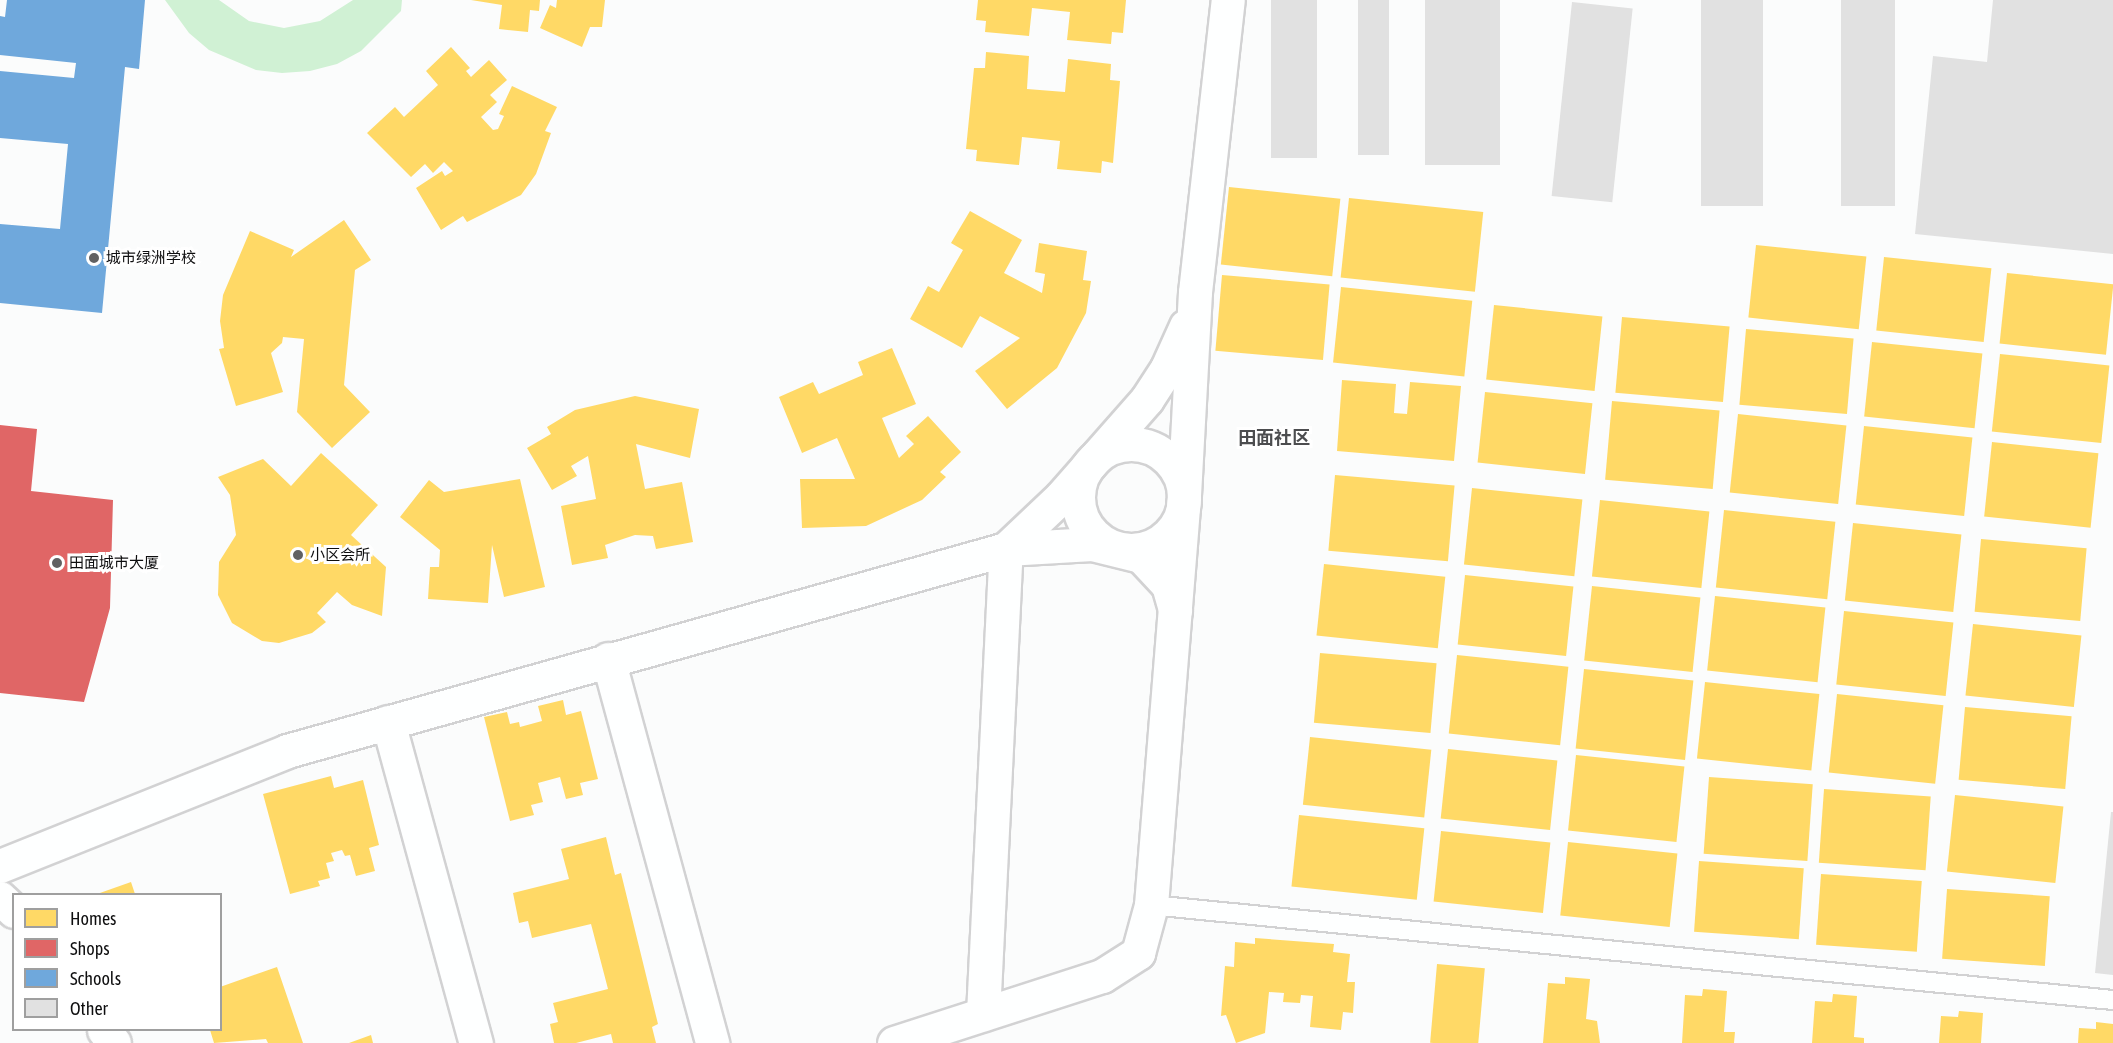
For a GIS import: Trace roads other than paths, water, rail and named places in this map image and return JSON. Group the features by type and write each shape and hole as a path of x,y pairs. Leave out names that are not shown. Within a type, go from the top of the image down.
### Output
{"street":[{"path":"894,1043 1102,975 1138,953 1151,906 1184,495 1195,292 1228,0"},
{"path":"983,1014 1006,549 1030,529 1146,399 1167,368 1184,333 1195,292"},
{"path":"0,866 287,751 608,659 1006,549 1068,543 1123,550 1153,546 1166,537 1182,511 1184,495 1172,464 1158,452 1125,445 1109,449 1094,459 1084,472 1078,505 1093,535 1123,550 1156,568 1168,585 1175,610"},
{"path":"608,659 712,1043"},
{"path":"388,722 476,1043"},
{"path":"0,898 12,908"}],"lane":[{"path":"1151,906 2113,1000"}],"place":[{"name":"城市绿洲学校","path":"94,258"},
{"name":"小区会所","path":"298,555"},
{"name":"田面城市大厦","path":"57,563"}],"district":[{"name":"田面社区","path":"1274,438"}]}
